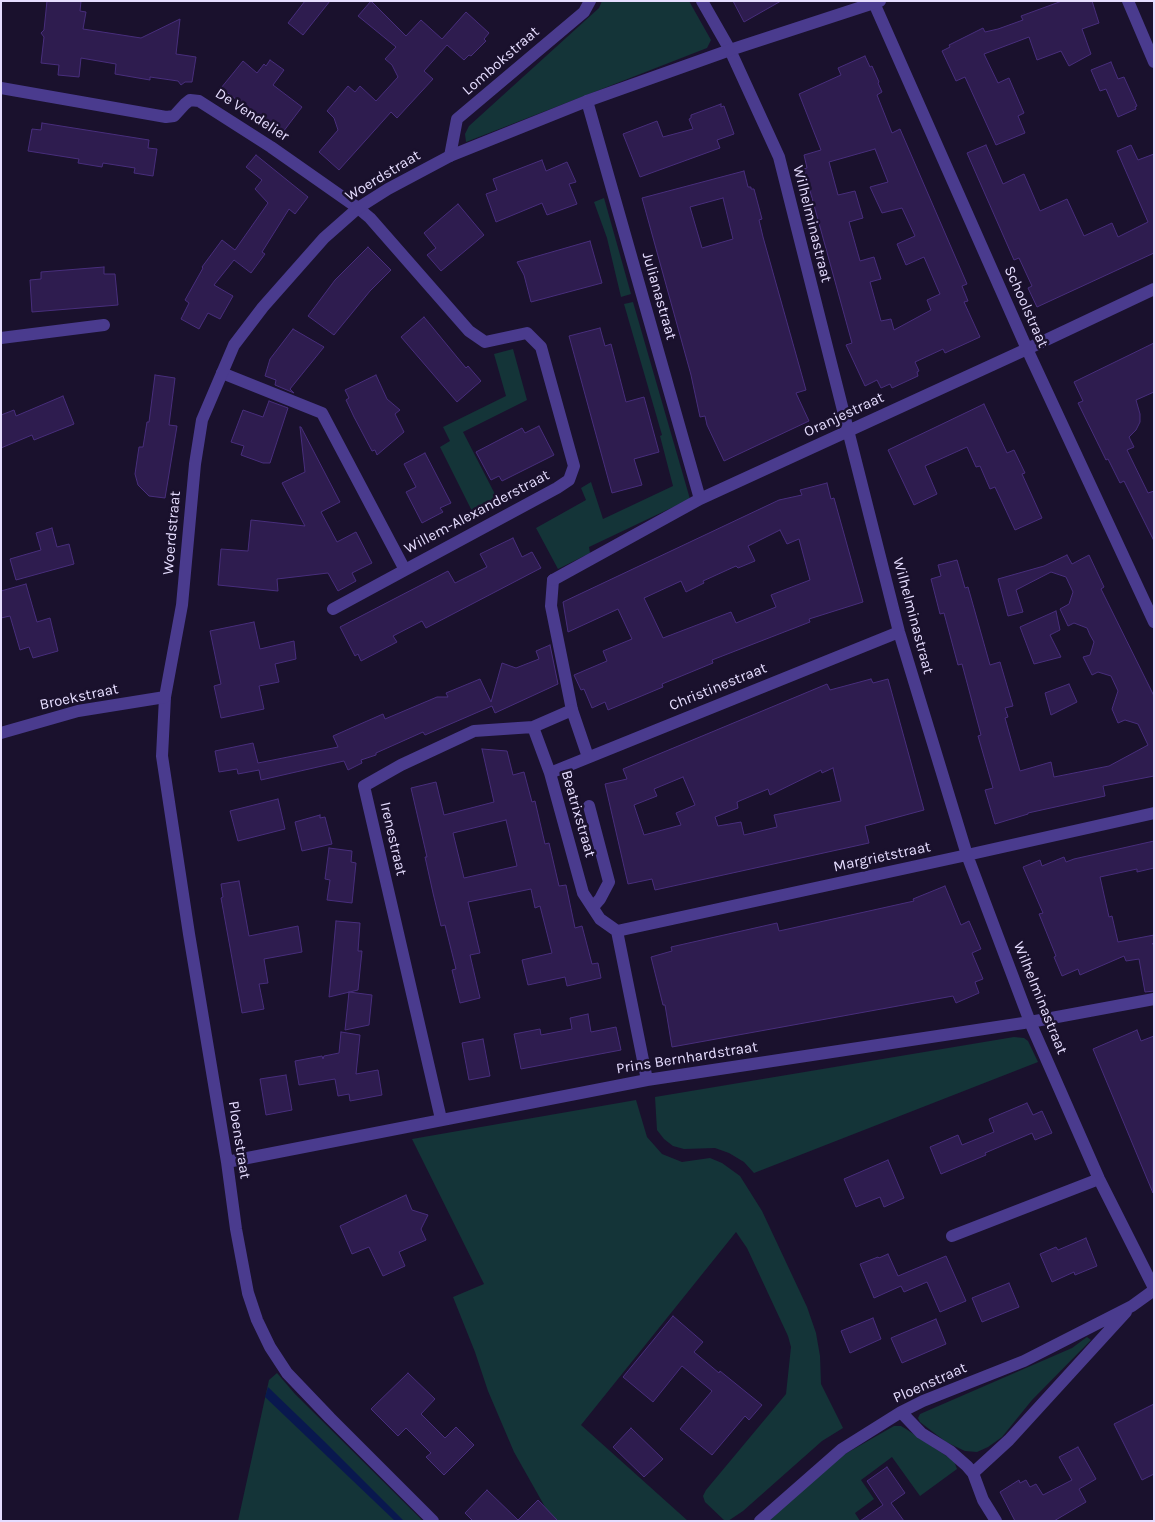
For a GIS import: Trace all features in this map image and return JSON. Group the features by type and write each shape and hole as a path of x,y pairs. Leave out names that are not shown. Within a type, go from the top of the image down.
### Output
{"street":[{"name":"Lombokstraat","path":"450,156 457,119 584,12 590,1"},
{"name":"Wilhelminastraat","path":"702,1 730,50 779,157 899,632 967,855 1030,1022 1099,1179 1154,1289"},
{"path":"1128,1 1154,62"},
{"name":"Woerdstraat","path":"165,697 182,605 195,464 202,420 234,345 263,306 324,238 358,208 388,189 450,156 587,102 730,50 877,2"},
{"name":"Schoolstraat","path":"877,2 1026,350 1154,622"},
{"name":"De Vendelier","path":"1,88 166,117 174,116 190,100 199,101 271,146 358,208"},
{"name":"Julianastraat","path":"587,102 700,499"},
{"name":"Willem-Alexanderstraat","path":"333,609 557,488 568,480 574,466 541,347 527,333 485,342 469,331 370,218 358,208"},
{"name":"Oranjestraat","path":"572,710 551,606 553,580 700,499 1026,350 1154,289"},
{"path":"1,338 104,325"},
{"name":"Willem-Alexanderstraat","path":"222,373 322,413 404,570"},
{"name":"Christinestraat","path":"550,773 899,632"},
{"name":"Broekstraat","path":"1,733 78,711 165,697"},
{"name":"Ploenstraat","path":"165,697 162,756 188,934 227,1162 236,1229 248,1293 256,1320 287,1374 433,1521"},
{"path":"572,710 588,757"},
{"name":"Irenestraat","path":"441,1119 364,786 401,765 474,731 532,728 572,710"},
{"name":"Beatrixstraat","path":"532,728 550,773 583,893 600,919 617,931"},
{"name":"Beatrixstraat","path":"589,806 609,882 593,908"},
{"name":"Margrietstraat","path":"617,931 967,855 1154,812"},
{"path":"617,931 647,1080"},
{"name":"Prins Bernhardstraat","path":"227,1162 647,1080 1030,1022 1154,999"},
{"path":"952,1236 1099,1179"},
{"name":"Ploenstraat","path":"973,1473 1009,1440 1132,1306 1154,1289"},
{"name":"Ploenstraat","path":"760,1521 842,1449 901,1412 922,1401 1024,1361 1132,1306"},
{"path":"901,1412 921,1432 950,1451 973,1473 983,1500 996,1521"}],"green space":[{"path":"602,1 689,1 711,40 707,48 466,142 465,134 469,126 599,8"},
{"path":"604,198 631,294 621,297 607,238 594,202"},
{"path":"633,302 690,499 589,547 590,553 558,569 536,528 586,500 581,488 591,482 603,519 673,486 660,436 662,435 624,304"},
{"path":"513,349 527,400 463,432 498,500 473,513 440,447 450,441 443,427 506,396 494,354"},
{"path":"1014,1037 1024,1038 1028,1041 1038,1062 754,1173 744,1162 729,1153 715,1148 684,1149 673,1146 657,1130 655,1097"},
{"path":"636,1100 647,1137 662,1154 682,1162 710,1158 722,1163 740,1176 762,1211 807,1307 816,1333 820,1356 821,1384 843,1428 822,1441 743,1511 728,1521 725,1521 705,1502 703,1496 786,1394 791,1347 788,1336 747,1248 736,1232 581,1425 688,1521 553,1521 514,1452 488,1391 453,1297 484,1284 412,1139"},
{"path":"1087,1337 1091,1340 1032,1400 1002,1437 988,1447 977,1452 965,1451 946,1442 920,1422 918,1418 920,1414 1072,1348"},
{"path":"277,1373 295,1394 423,1521 238,1521 269,1380"},
{"path":"894,1426 901,1426 954,1461 957,1469 920,1496 892,1457 861,1480 874,1499 855,1513 860,1521 767,1521 838,1458"}],"shaded area":[{"path":"268,1387 404,1521 395,1521 265,1397"}],"building":[{"path":"47,1 81,1 80,11 86,12 83,29 141,38 180,19 176,54 196,57 192,82 185,82 181,85 178,81 150,77 150,80 115,74 116,64 81,58 79,77 58,75 59,65 41,63 44,37 41,33 44,30"},
{"path":"305,1 330,1 303,35 288,23"},
{"path":"371,1 406,36 421,20 442,39 466,12 489,33 484,39 486,41 471,56 469,55 464,60 447,45 424,71 433,79 397,118 391,112 339,170 319,152 338,130 334,118 327,111 348,86 355,92 360,86 376,101 398,77 392,65 385,59 396,47 358,16"},
{"path":"733,1 781,1 744,22"},
{"path":"1062,1 1092,1 1099,23 1082,29 1091,54 1069,66 1061,51 1037,60 1029,37 984,54 998,83 1009,78 1024,113 1018,116 1025,133 996,145 965,77 956,81 942,51 950,47 949,45 983,28 985,32 998,29 1023,20 1021,16"},
{"path":"865,56 870,67 872,66 882,92 877,95 892,133 900,129 967,284 962,286 968,301 964,302 980,337 945,353 943,349 915,362 919,371 917,372 918,376 892,388 890,384 881,388 877,380 865,386 846,345 852,343 804,169 807,168 804,155 821,150 799,94 841,75 838,68","holes":["875,149 888,182 870,187 882,213 902,208 915,236 897,244 906,265 924,257 940,294 927,300 931,310 894,330 891,319 881,321 870,282 881,279 874,257 860,261 849,222 863,218 855,191 838,195 829,162"]},
{"path":"270,60 284,70 273,85 302,107 283,132 221,88 243,61 257,73"},
{"path":"1111,62 1118,79 1124,77 1137,106 1135,107 1136,109 1118,117 1106,89 1100,91 1091,70"},
{"path":"721,104 721,107 724,106 734,134 717,140 720,148 640,177 623,134 657,121 663,137 693,129 689,119 691,115"},
{"path":"42,123 149,140 148,148 157,149 153,176 134,173 135,168 103,163 102,167 78,163 79,159 28,151 32,129 41,130"},
{"path":"986,145 1003,184 1024,174 1040,211 1067,199 1084,236 1112,223 1118,237 1148,222 1117,151 1131,145 1138,160 1154,154 1154,253 1037,307 1028,288 1032,286 1019,258 1014,260 967,153"},
{"path":"256,155 308,197 295,214 289,209 262,252 265,254 251,273 234,260 214,285 233,296 220,319 208,313 199,329 181,319 189,303 185,300 202,267 222,240 235,250 268,203 255,189 262,180 246,167"},
{"path":"542,160 546,171 567,162 576,182 569,184 577,204 547,215 542,203 496,222 486,194 497,190 493,179"},
{"path":"744,171 748,187 754,189 762,219 759,220 763,237 806,390 796,393 809,421 724,461 707,425 705,416 700,417 691,375 642,198","holes":["723,198 733,239 702,248 690,207"]},
{"path":"458,204 484,235 441,271 427,255 436,248 424,233"},
{"path":"590,241 602,283 531,302 524,275 517,262"},
{"path":"368,247 391,270 370,291 334,335 308,316 335,280"},
{"path":"104,267 104,274 115,274 118,305 32,312 30,280 41,279 41,272"},
{"path":"424,317 466,368 468,366 481,381 457,402 401,337"},
{"path":"600,328 605,346 611,344 626,402 644,397 659,452 634,459 642,485 612,493 569,336"},
{"path":"293,329 324,347 290,389 294,393 275,385 276,380 265,376 270,359"},
{"path":"1154,343 1154,392 1136,400 1140,422 1136,430 1129,437 1134,447 1127,450 1148,493 1154,491 1154,541 1124,481 1120,483 1108,459 1106,460 1078,403 1083,401 1074,382"},
{"path":"155,375 175,378 169,425 177,426 165,498 149,496 138,485 135,474 139,447 143,447 147,422 149,422"},
{"path":"376,375 387,399 400,410 395,414 404,432 377,455 375,450 372,451 354,417 346,400 349,398 345,390"},
{"path":"63,396 74,424 34,440 32,435 1,448 1,415 14,410 16,416"},
{"path":"269,401 288,408 270,463 263,463 241,455 244,446 231,442 243,410 263,417"},
{"path":"984,404 1007,453 1014,450 1025,473 1022,474 1042,518 1015,530 995,487 990,489 980,466 976,467 967,447 925,466 937,494 914,505 888,450"},
{"path":"539,426 554,455 502,481 499,476 491,480 476,452 522,428 525,433"},
{"path":"300,427 340,502 321,512 337,542 356,532 372,563 352,573 356,581 338,591 328,573 277,579 278,591 218,585 221,549 248,551 251,520 305,526 282,483 305,472"},
{"path":"425,453 451,503 440,508 443,512 422,523 406,492 416,487 404,464"},
{"path":"827,483 831,499 834,498 863,602 809,619 810,622 712,660 713,663 662,684 663,687 608,710 605,702 592,708 584,689 581,690 574,675 607,661 603,651 632,639 618,609 568,632 563,602 779,500 802,495 800,490","holes":["780,530 787,544 799,539 810,580 771,595 776,607 736,623 731,612 663,638 644,598 681,581 686,592 704,583 703,581 736,566 738,568 755,561 748,546"]},
{"path":"52,528 57,547 69,544 74,564 16,580 10,559 41,550 36,533"},
{"path":"513,538 522,557 532,552 541,568 426,628 422,621 393,636 397,642 361,661 358,654 355,656 340,627 448,571 455,583 487,567 480,554"},
{"path":"1067,555 1072,564 1089,555 1104,587 1101,589 1154,696 1154,776 1103,786 1105,796 1028,813 995,824 985,790 993,788 978,736 981,735 962,664 958,665 944,613 940,614 931,579 941,576 938,565 957,560 965,588 968,587 990,665 1000,662 1013,706 1005,708 1008,717 1005,718 1020,771 1051,762 1054,777 1109,766 1148,745 1138,724 1125,720 1118,723 1112,709 1118,691 1111,676 1098,672 1092,675 1083,657 1090,655 1094,642 1087,628 1074,623 1068,626 1060,609 1069,604 1073,592 1066,577 1051,572 1016,590 1023,612 1008,616 998,579 1044,566"},
{"path":"26,584 37,622 50,618 58,651 33,658 29,647 20,650 10,616 1,618 1,591"},
{"path":"1056,611 1060,630 1050,635 1061,657 1034,664 1020,627"},
{"path":"254,622 260,649 294,641 296,659 275,664 279,682 259,686 264,709 221,718 214,686 221,684 210,631"},
{"path":"550,645 558,684 495,713 492,706 425,735 423,732 376,753 376,755 361,760 362,763 348,770 344,761 261,780 259,770 238,774 237,769 219,772 215,751 253,743 258,763 338,747 333,736 383,714 385,719 437,697 448,697 446,693 480,679 491,702 502,663 516,668 539,659 536,651"},
{"path":"871,679 873,683 888,679 924,810 865,826 869,843 655,890 652,879 628,884 605,784 627,779 623,769 827,684 830,690","holes":["833,768 841,801 774,815 777,827 744,835 741,822 718,826 715,817 738,808 737,802 768,789 770,795 821,770 822,773","683,777 695,805 676,813 681,825 644,835 634,805 657,796 654,789"]},
{"path":"1069,684 1077,702 1051,715 1045,693"},
{"path":"482,749 507,751 513,775 524,772 532,802 535,801 545,844 549,843 559,886 566,885 575,928 582,926 592,964 598,963 601,978 567,986 565,977 528,985 522,960 552,953 540,906 535,908 531,889 468,902 480,953 470,955 480,998 460,1003 452,970 456,969 445,925 441,926 411,788 436,782 444,815 494,802","holes":["506,820 517,866 464,878 453,833"]},
{"path":"278,799 285,829 238,841 230,811"},
{"path":"320,815 320,818 325,817 332,844 302,851 295,822"},
{"path":"1154,841 1154,868 1137,872 1137,869 1100,877 1109,917 1112,916 1118,942 1154,935 1154,991 1145,992 1139,959 1126,961 1124,956 1080,975 1078,969 1062,976 1039,914 1043,913 1023,867 1040,860 1042,866 1064,857 1066,862"},
{"path":"329,848 352,851 351,862 356,863 352,903 327,900 330,880 325,879"},
{"path":"239,881 249,936 298,926 302,952 264,959 268,983 259,984 264,1009 242,1013 221,898 223,897 221,884"},
{"path":"945,886 961,925 969,921 981,949 972,953 983,979 975,982 979,993 956,1003 953,996 672,1047 665,1005 663,1005 651,957 672,951 671,947 777,923 779,931 914,901 913,899"},
{"path":"336,921 360,923 358,951 362,951 358,990 329,997"},
{"path":"349,992 372,995 369,1025 345,1030"},
{"path":"588,1014 591,1032 616,1027 621,1050 521,1069 514,1034 540,1029 541,1035 572,1029 570,1018"},
{"path":"1137,1030 1141,1041 1154,1036 1153,1193 1093,1049"},
{"path":"341,1032 360,1035 356,1074 378,1070 382,1095 350,1101 349,1094 338,1096 335,1079 299,1085 295,1061 322,1056 323,1059 324,1056 339,1053"},
{"path":"483,1039 490,1076 469,1080 462,1043"},
{"path":"286,1075 292,1110 266,1115 260,1079"},
{"path":"1027,1103 1033,1115 1042,1111 1052,1133 1035,1140 1032,1133 941,1174 930,1147 958,1135 962,1145 994,1132 989,1119"},
{"path":"888,1160 904,1198 884,1207 880,1197 856,1207 844,1179"},
{"path":"406,1195 412,1210 428,1215 421,1229 426,1240 399,1252 405,1266 383,1276 369,1247 352,1254 340,1226"},
{"path":"1086,1238 1097,1266 1075,1275 1074,1272 1052,1282 1040,1254 1056,1247 1058,1250"},
{"path":"888,1254 898,1276 946,1256 966,1301 940,1312 927,1282 904,1292 901,1286 874,1298 860,1264"},
{"path":"1009,1283 1019,1307 982,1322 972,1298"},
{"path":"673,1316 703,1342 694,1352 762,1405 749,1420 745,1416 712,1455 680,1429 712,1391 682,1366 653,1402 623,1377"},
{"path":"873,1318 881,1339 850,1353 841,1331"},
{"path":"936,1319 946,1344 902,1363 891,1338"},
{"path":"408,1373 435,1399 421,1414 445,1438 456,1427 474,1445 444,1475 426,1457 431,1453 406,1428 398,1436 371,1409"},
{"path":"1154,1404 1154,1474 1142,1480 1114,1424"},
{"path":"631,1428 663,1459 644,1477 613,1447"},
{"path":"1078,1447 1096,1479 1079,1489 1086,1502 1054,1521 1015,1521 1000,1492 1019,1480 1020,1483 1026,1480 1030,1487 1036,1484 1043,1495 1072,1480 1059,1457"},
{"path":"887,1467 905,1493 891,1503 904,1521 860,1521 883,1505 867,1481"},
{"path":"487,1490 518,1520 538,1500 558,1521 473,1521 465,1513"}]}
